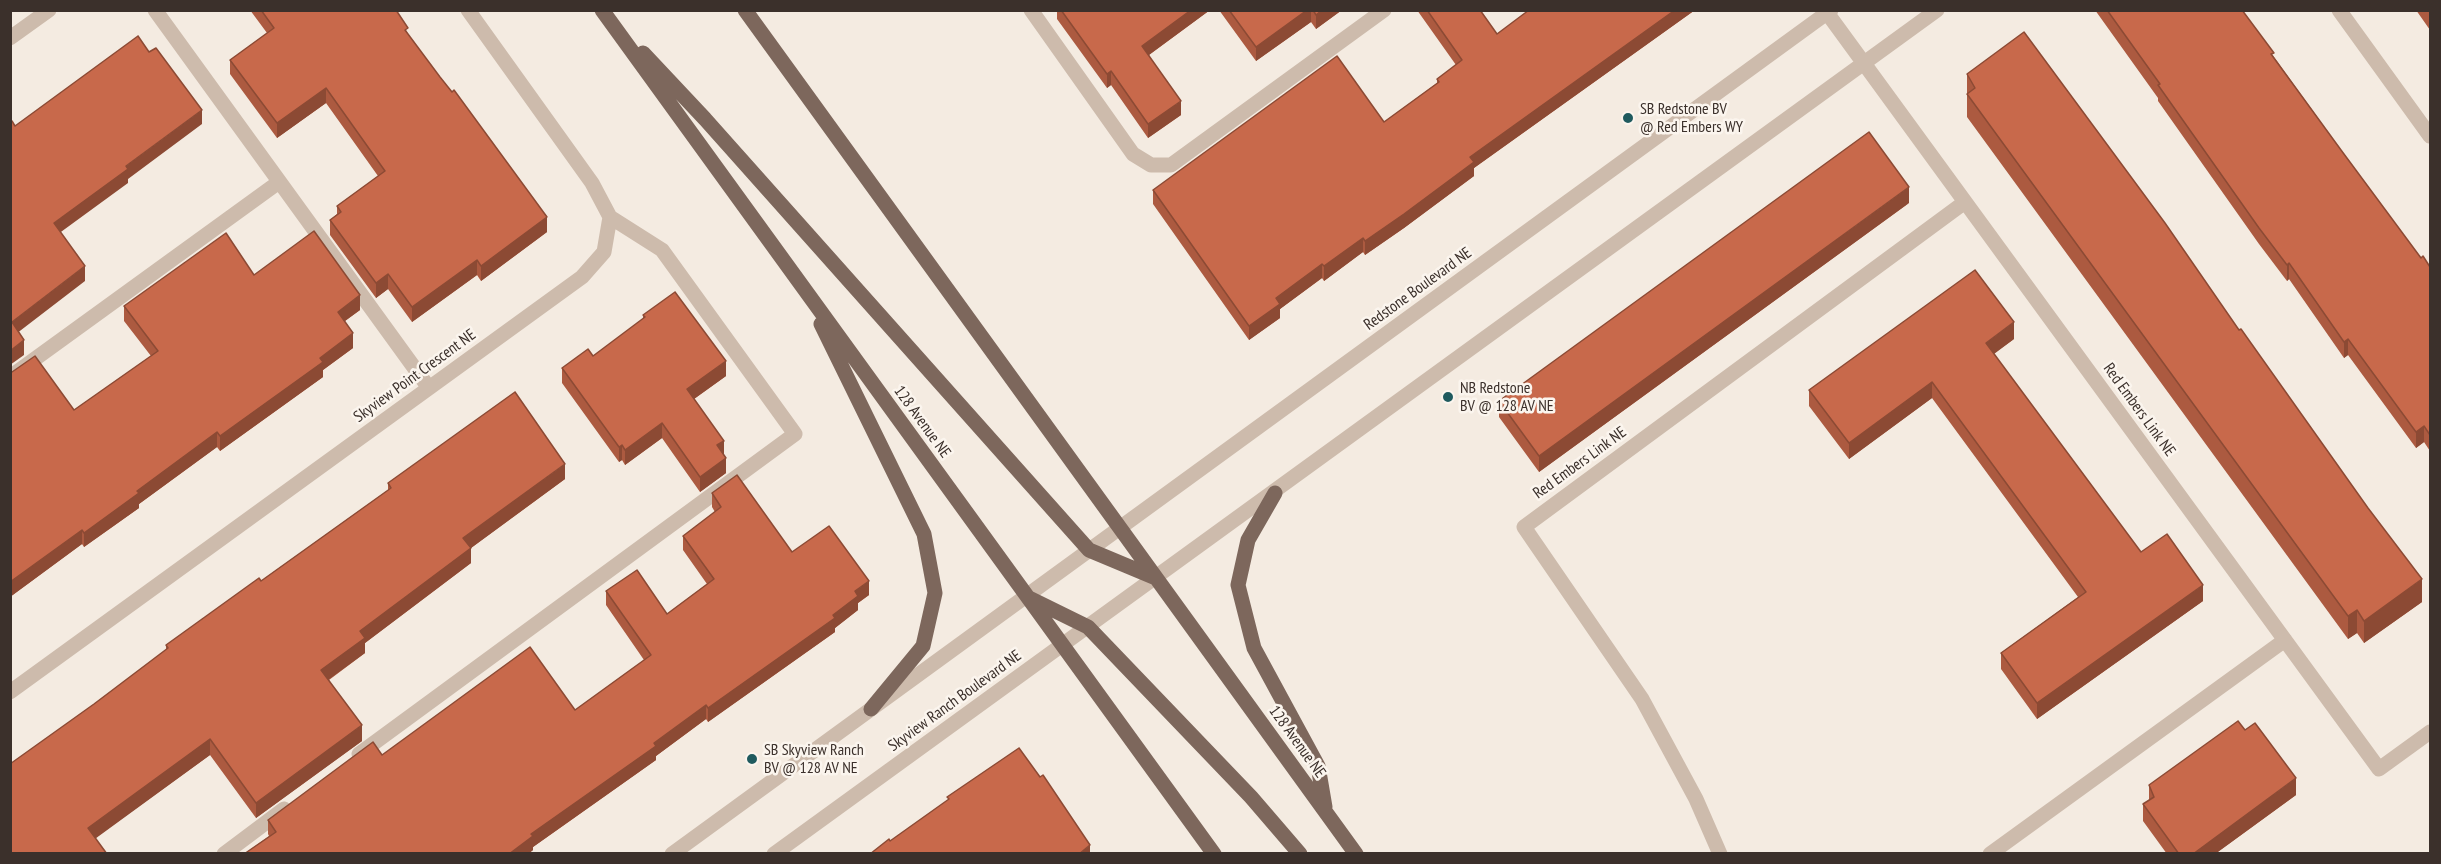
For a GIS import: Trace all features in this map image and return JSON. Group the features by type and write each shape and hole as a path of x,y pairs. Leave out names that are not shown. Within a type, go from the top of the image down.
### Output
{"main road":[{"name":"128 Avenue NE","path":"602,10 1214,854"},
{"path":"602,10 705,119 1089,550 1156,578"},
{"name":"128 Avenue NE","path":"745,10 1356,854"},
{"path":"802,286 924,534 935,593 923,646 871,709"},
{"path":"1275,493 1248,540 1238,585 1254,648 1318,766 1326,813"},
{"path":"1026,596 1088,627 1251,796 1300,854"}],"street":[{"path":"10,38 49,10"},
{"path":"155,10 429,388"},
{"path":"348,763 795,434 662,250 610,217 592,183 468,10"},
{"path":"1031,10 1133,154 1151,165 1171,165 1384,10"},
{"path":"1156,578 1937,10"},
{"path":"2339,10 2430,136"},
{"name":"Redstone Boulevard NE","path":"1026,596 1828,12"},
{"name":"Red Embers Link NE","path":"1828,12 2379,769 2430,732"},
{"path":"10,377 279,182"},
{"name":"Red Embers Link NE","path":"1720,854 1696,799 1642,699 1524,526 1965,202"},
{"name":"Skyview Point Crescent NE","path":"10,692 582,277 604,252 610,217"},
{"name":"Skyview Ranch Boulevard NE","path":"774,854 1156,578"},
{"path":"672,854 1026,596"},
{"path":"1989,854 2285,640"},
{"path":"224,854 300,798"}],"building":[{"path":"261,10 396,10 408,28 405,30 452,92 454,90 547,217 481,266 477,260 412,307 388,274 376,283 330,220 341,212 337,206 385,171 326,88 277,123 230,60 274,28"},
{"path":"1061,10 1191,10 1142,46 1181,101 1148,124 1111,71 1107,74"},
{"path":"1229,10 1307,10 1256,47"},
{"path":"1427,10 1480,10 1497,34 1529,10 1675,10 1470,157 1474,162 1404,214 1365,241 1363,238 1324,266 1322,264 1276,298 1280,304 1249,326 1153,190 1337,56 1384,122 1439,82 1437,79 1462,60"},
{"path":"2107,10 2242,10 2341,150 2430,267 2430,435 2424,426 2416,432 2348,339 2344,342 2289,263 2287,265 2259,228"},
{"path":"2024,32 2165,223 2239,330 2241,329 2368,508 2422,579 2364,621 2357,610 2348,616 1967,94 1975,88 1967,74"},
{"path":"138,36 149,52 156,48 202,110 126,166 128,169 54,223 85,266 12,322 24,340 10,351 10,122 12,121 15,126"},
{"path":"1869,132 1909,187 1539,456 1499,401"},
{"path":"314,231 360,295 338,312 353,333 320,358 323,362 220,436 217,432 84,533 82,530 10,582 10,371 12,372 35,356 74,410 158,351 124,306 226,233 254,275"},
{"path":"1975,270 2014,322 1986,343 2141,552 2167,534 2203,585 2037,703 2001,653 2086,592 1932,382 1849,443 1809,390"},
{"path":"675,292 726,361 687,389 724,441 717,445 726,458 700,477 662,423 625,450 622,445 619,447 562,368 588,349 593,356"},
{"path":"515,392 565,464 463,538 471,548 360,631 365,638 321,670 362,725 256,803 210,739 88,828 107,854 10,854 10,764 168,648 166,645 259,578 261,581 391,488 388,483"},
{"path":"737,475 792,552 829,526 869,581 855,591 858,596 833,615 835,618 708,708 706,705 654,743 656,746 531,834 533,836 509,854 244,854 276,832 268,820 373,742 382,755 530,647 575,710 651,655 606,591 637,570 667,614 714,579 683,536 721,507 712,493"},
{"path":"2238,721 2245,730 2255,723 2296,778 2193,854 2179,854 2143,804 2154,797 2149,785"},
{"path":"1019,748 1040,777 1043,775 1090,845 1079,854 870,854 949,799 947,797"}],"place":[{"name":"SB Redstone BV @ Red Embers WY","path":"1628,118"},
{"name":"NB Redstone BV @ 128 AV NE","path":"1448,397"},
{"name":"SB Skyview Ranch BV @ 128 AV NE","path":"752,759"}]}
